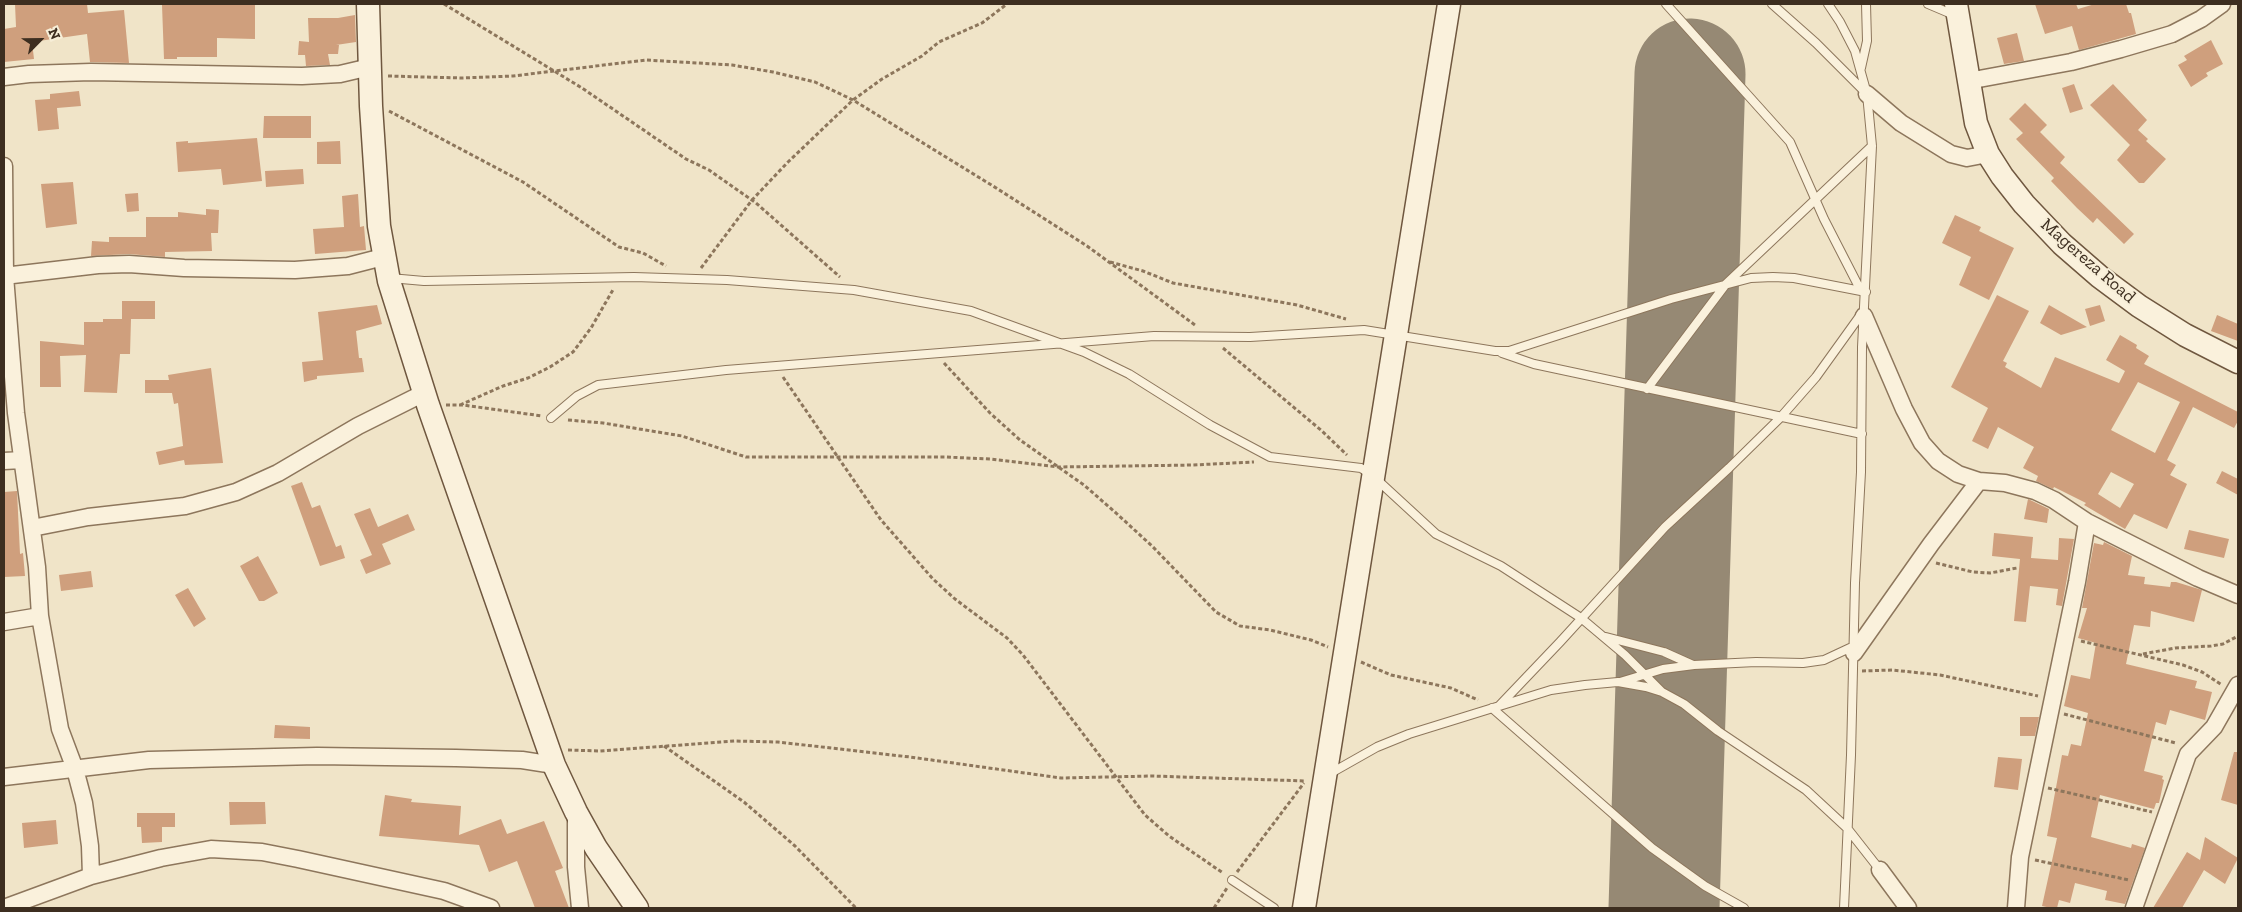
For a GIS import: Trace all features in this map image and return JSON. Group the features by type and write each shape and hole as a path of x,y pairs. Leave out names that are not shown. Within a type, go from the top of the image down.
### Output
{"street":[{"path":"368,4 371,101 379,226 386,267 426,399 551,758 576,812 596,848 637,908"},
{"path":"1304,908 1315,779 1344,654 1367,472 1396,335 1450,4"},
{"path":"1968,81 2071,62 2172,34 2201,19 2222,4"},
{"name":"Magereza Road","path":"1957,10 1976,123 1988,154 2024,204 2062,244 2100,277 2139,306 2185,335 2238,362"},
{"path":"4,77 29,74 91,72 302,76 370,72"},
{"path":"1867,94 1901,123 1951,154 1967,158 1988,154"},
{"path":"4,166 4,276 16,413 32,528 40,616 60,729 75,769 87,820 91,876"},
{"path":"4,276 122,264 184,268 295,270 348,266 386,267"},
{"path":"1864,312 1904,409 1922,443 1938,461 1958,474 2034,491 2054,500 2087,522 2198,578 2238,595"},
{"path":"32,528 88,516 185,506 236,492 278,473 358,426 426,399"},
{"path":"4,461 22,460"},
{"path":"1854,649 1979,480"},
{"path":"2016,908 2020,857 2033,785 2065,637 2087,522"},
{"path":"4,622 40,616"},
{"path":"2134,908 2192,748 2214,727 2236,690"},
{"path":"4,777 149,760 317,756 522,760 551,758"},
{"path":"576,812 576,866 580,908"},
{"path":"4,908 91,876 191,851 211,849 244,850 280,855 423,886 470,899 491,908"},
{"path":"1880,870 1908,908"}],"lane":[{"path":"1666,4 1790,142 1815,199 1864,291"},
{"path":"1772,4 1816,43 1867,94"},
{"path":"1828,4 1849,37 1861,70 1867,94 1872,146 1864,291 1862,434 1844,908"},
{"path":"1861,70 1867,41 1866,4"},
{"path":"1928,4 1957,10"},
{"path":"1647,389 1726,284 1872,146"},
{"path":"386,267 424,281 623,277 682,278 854,290 972,312 1084,352 1129,374 1241,444 1258,452 1279,459 1367,472 1436,534 1501,566 1581,618 1662,692 1684,704 1725,736 1806,790 1847,828 1880,870"},
{"path":"551,418 577,396 603,384 726,370 1061,343 1208,335 1250,337 1364,330 1496,351 1510,351 1594,323 1751,278 1773,277 1820,282 1864,291"},
{"path":"1495,707 1665,527 1780,418 1816,377 1864,312"},
{"path":"1496,351 1534,364 1862,434"},
{"path":"1604,637 1664,652 1694,665"},
{"path":"1315,779 1393,740 1551,690 1618,682 1663,669 1694,665 1756,662 1803,663 1824,660 1854,649"},
{"path":"1618,682 1662,692"},
{"path":"1495,707 1652,848 1726,899 1744,908"},
{"path":"1232,880 1274,908"},
{"path":"1726,899 1732,908"}],"path":[{"path":"444,4 621,113 650,135 686,158 709,170 752,200 854,290"},
{"path":"694,279 752,200 788,162 853,100 882,79 922,56 940,42 982,23 1007,4"},
{"path":"370,72 479,78 554,72 646,60 732,66 773,72 815,82 853,100 993,186 1108,261 1208,335 1322,431 1367,472"},
{"path":"371,101 523,182 619,247 652,257 682,278"},
{"path":"1108,261 1143,271 1173,283 1322,311 1345,319 1364,330"},
{"path":"459,405 503,386 528,378 573,352 587,335 604,303 623,277"},
{"path":"935,354 990,413 1020,440 1058,467 1116,513 1152,546 1211,607 1230,621 1240,626 1270,630 1312,640 1391,675 1464,692 1495,707"},
{"path":"776,366 881,520 933,579 955,599 1007,638 1023,655 1145,815 1169,836 1232,880"},
{"path":"426,399 551,418 603,423 682,436 746,457 990,459 1058,467 1193,465 1279,459"},
{"path":"1921,558 1973,572 1990,573 2017,568"},
{"path":"2140,654 2175,648 2223,644 2238,636"},
{"path":"2065,637 2183,665 2202,672 2236,690"},
{"path":"1852,671 1892,670 1940,674 2050,704 2192,748"},
{"path":"551,758 600,750 735,741 778,742 901,755 1061,778 1152,776 1315,779"},
{"path":"664,746 744,802 795,846 856,908"},
{"path":"1214,908 1232,880 1315,779"},
{"path":"2033,785 2166,816"},
{"path":"2020,857 2144,883"}],"building":[{"path":"15,4 87,4 88,13 124,10 129,63 90,62 87,34 32,42 34,59 4,62 4,29 16,27"},
{"path":"255,4 255,39 217,38 217,57 177,57 177,59 164,59 162,5"},
{"path":"2035,4 2076,4 2078,9 2095,4 2126,4 2129,13 2131,13 2136,34 2079,50 2072,26 2045,34"},
{"path":"355,15 356,42 336,45 339,45 338,54 328,54 330,65 306,66 305,55 298,55 299,41 309,42 308,18 338,18"},
{"path":"2017,33 2024,61 2004,64 1997,38"},
{"path":"2211,40 2223,64 2206,73 2208,76 2191,87 2178,65 2187,60 2184,56"},
{"path":"2074,84 2083,109 2070,113 2062,88"},
{"path":"2113,84 2147,120 2138,130 2148,139 2146,141 2166,159 2144,183 2139,183 2117,160 2130,145 2090,105"},
{"path":"79,91 81,106 57,108 59,129 38,131 35,100 50,99 50,94"},
{"path":"2025,103 2047,125 2040,132 2065,157 2060,163 2134,234 2124,244 2097,218 2093,223 2077,208 2051,181 2054,178 2016,139 2023,133 2009,119"},
{"path":"264,116 311,116 311,138 263,138"},
{"path":"257,138 262,181 223,185 221,169 178,172 176,142 188,141 188,143"},
{"path":"340,141 341,164 317,164 317,142"},
{"path":"303,169 304,184 266,187 265,171"},
{"path":"73,182 77,224 46,228 41,184"},
{"path":"138,193 139,211 127,212 125,194"},
{"path":"358,194 360,227 364,226 366,250 315,254 313,229 344,227 342,196"},
{"path":"206,209 219,210 218,233 211,233 212,251 165,252 165,257 129,254 91,256 92,241 109,242 109,237 146,237 146,217 178,217 178,212 206,215"},
{"path":"1955,215 1981,227 1979,231 2014,248 1989,300 1959,285 1971,257 1942,243"},
{"path":"1997,295 2029,311 2003,361 2007,363 2005,367 2041,388 2055,357 2119,383 2125,371 2106,360 2120,335 2137,345 2136,348 2149,356 2144,364 2238,412 2238,421 2234,428 2193,407 2167,460 2176,465 2170,475 2187,484 2167,529 2134,514 2125,529 2084,505 2086,503 2054,487 2053,489 2036,481 2038,476 2023,468 2034,447 1998,427 1988,449 1972,441 1988,408 1951,387","holes":["2138,382 2180,402 2155,453 2111,430","2111,472 2134,484 2120,508 2098,494"]},
{"path":"122,301 155,301 155,319 122,319"},
{"path":"377,305 382,324 356,331 359,358 362,358 364,372 317,376 317,379 304,382 302,362 323,360 318,312"},
{"path":"2049,305 2087,327 2061,335 2040,323"},
{"path":"2100,305 2105,321 2090,326 2085,309"},
{"path":"2217,315 2238,324 2238,341 2211,331"},
{"path":"103,319 131,319 130,354 120,354 117,393 84,392 86,355 60,356 61,387 40,387 40,341 84,345 84,322 103,322"},
{"path":"211,368 223,463 185,465 184,460 159,465 156,452 183,446 178,403 174,404 172,393 145,393 145,380 169,380 168,375"},
{"path":"2222,471 2238,479 2238,495 2216,483"},
{"path":"302,482 312,508 320,505 336,547 341,545 345,558 320,566 291,486"},
{"path":"17,491 20,554 23,553 25,576 4,577 4,492"},
{"path":"2028,499 2049,509 2047,523 2024,519"},
{"path":"370,508 378,527 408,514 415,530 382,544 391,564 366,574 360,560 372,555 354,514"},
{"path":"2189,530 2229,539 2224,558 2184,549"},
{"path":"1994,533 2033,537 2031,558 2058,560 2059,538 2074,539 2062,606 2056,605 2058,589 2030,586 2026,622 2014,621 2020,559 1992,556"},
{"path":"2104,542 2132,556 2128,575 2145,577 2144,584 2170,587 2171,582 2176,582 2202,590 2194,622 2151,611 2150,627 2134,625 2126,664 2197,681 2195,688 2212,692 2205,720 2170,710 2166,725 2156,722 2144,771 2163,776 2162,779 2164,780 2159,803 2156,803 2154,809 2100,795 2091,837 2131,848 2132,844 2145,848 2125,904 2105,900 2107,891 2075,883 2070,903 2059,900 2057,908 2051,908 2042,906 2057,838 2047,836 2062,755 2068,756 2071,744 2081,746 2088,713 2064,706 2071,675 2090,679 2096,643 2078,638 2087,608 2082,608 2094,543 2103,545"},
{"path":"258,556 278,593 264,601 259,601 240,566"},
{"path":"91,571 93,587 61,591 59,575"},
{"path":"188,588 206,619 194,627 175,595"},
{"path":"2020,717 2039,717 2035,736 2020,736"},
{"path":"275,725 310,727 310,739 274,738"},
{"path":"2234,752 2238,752 2238,805 2221,800"},
{"path":"1998,757 2022,759 2018,790 1994,787"},
{"path":"385,795 412,799 411,802 461,806 459,835 501,819 507,834 544,821 563,868 555,871 569,908 535,908 517,861 489,872 479,845 379,836"},
{"path":"229,802 265,802 266,824 230,825"},
{"path":"137,813 175,813 175,827 162,827 162,842 142,843 141,827 137,827"},
{"path":"56,820 58,844 24,848 22,823"},
{"path":"2205,837 2238,858 2225,884 2204,870 2182,908 2153,908 2187,852 2200,860"}],"runway":[{"path":"1664,908 1690,74"}]}
